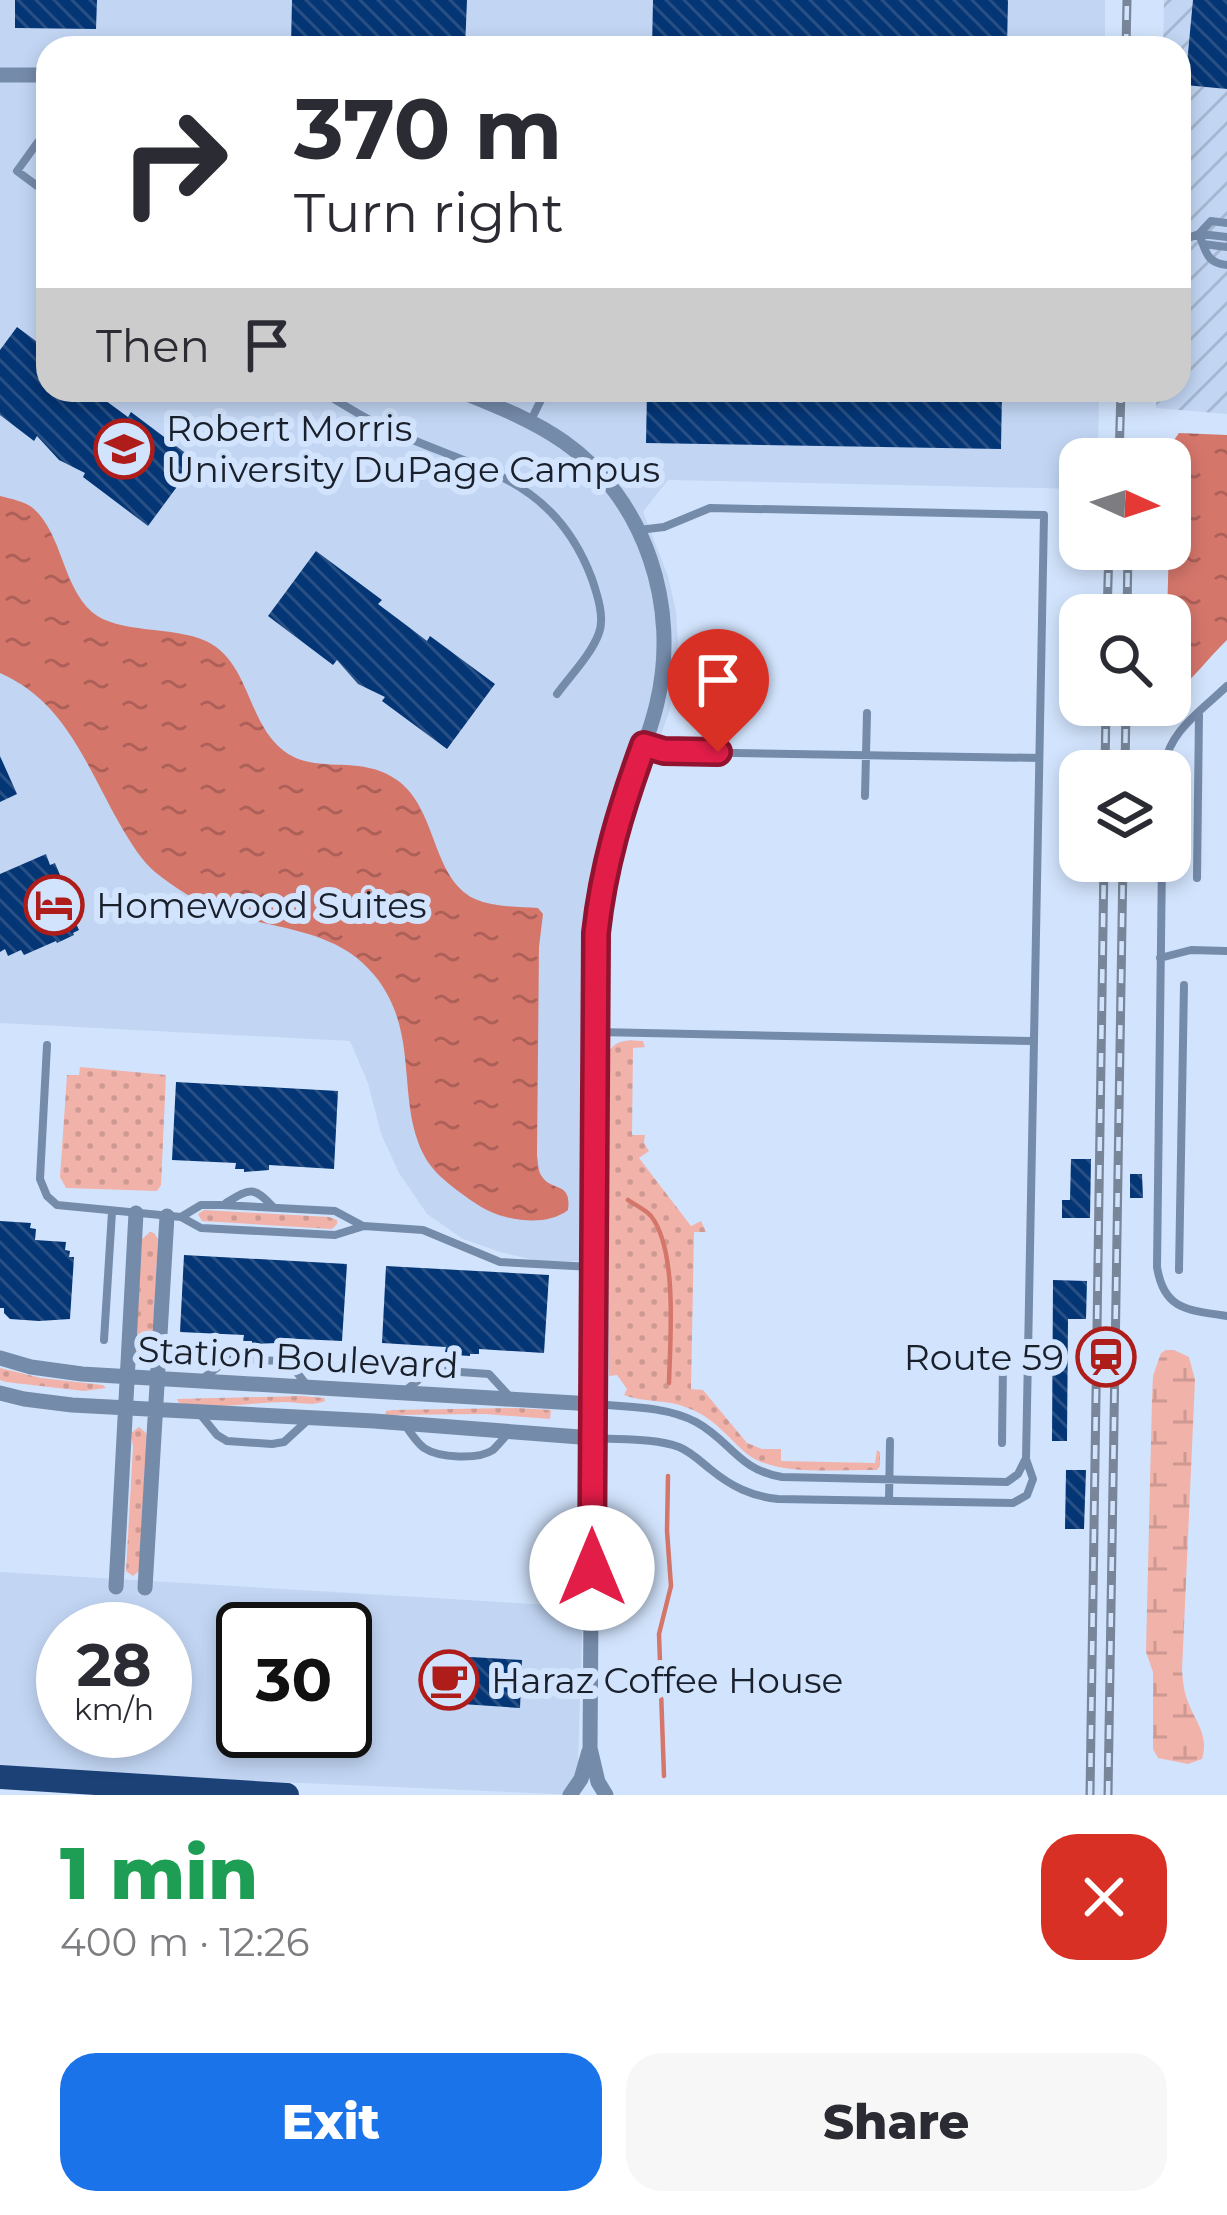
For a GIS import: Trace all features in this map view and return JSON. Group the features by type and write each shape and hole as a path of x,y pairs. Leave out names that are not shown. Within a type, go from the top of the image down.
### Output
{"main road":[{"path":"0,1777 287,1795"}],"street":[{"path":"0,76 36,75"},
{"path":"485,402 531,422 597,471 639,530 662,602 665,646 656,709 617,820 596,933 590,1748 606,1795"},
{"path":"116,1587 136,1214"},
{"path":"145,1588 174,1216"},
{"name":"Station Boulevard","path":"0,1358 31,1367 128,1378 593,1404"},
{"name":"Station Boulevard","path":"0,1393 72,1405 592,1438"},
{"path":"570,1795 581,1779 590,1748"}],"lane":[{"path":"36,146 17,171 36,185"},
{"path":"1201,239 1211,221 1227,223"},
{"path":"1191,242 1227,237"},
{"path":"1201,239 1227,248"},
{"path":"1201,239 1211,261 1227,265"},
{"path":"340,402 390,431 509,478 570,537 591,578 601,625 557,694"},
{"path":"531,422 540,402"},
{"path":"592,1438 680,1448 730,1485 754,1496 778,1499 1013,1503 1027,1495 1033,1479 1026,1459 1044,515 710,508 664,527 639,530"},
{"path":"1167,750 1227,686"},
{"path":"866,796 867,713"},
{"path":"1197,878 1198,714"},
{"path":"644,745 679,752 1039,758"},
{"path":"1162,882 1158,1278 1172,1303 1227,1316"},
{"path":"1160,958 1191,950 1227,951"},
{"path":"1180,1270 1184,985"},
{"path":"596,1032 1034,1041"},
{"path":"46,1045 40,1179 57,1205 174,1216 201,1228 335,1235 364,1226 423,1230 500,1262 594,1267"},
{"path":"222,1205 251,1190 262,1194 274,1208"},
{"path":"174,1216 201,1204 222,1205 335,1211 364,1226"},
{"path":"104,1340 112,1212"},
{"path":"199,1382 228,1359 282,1361 310,1389"},
{"path":"1002,1443 1003,1363"},
{"path":"401,1394 431,1370 489,1374 512,1399"},
{"path":"593,1404 658,1410 692,1419 750,1468 770,1475 1007,1482 1026,1459"},
{"path":"199,1413 227,1441 272,1444 284,1442 310,1418"},
{"path":"404,1424 418,1444 441,1454 490,1452 509,1432"},
{"path":"889,1501 890,1441"}],"shaded area":[{"path":"0,0 1105,0 1105,36 36,36 36,402 1099,402 1098,438 1059,438 1059,489 668,480 643,512 668,576 678,643 670,709 629,827 611,922 607,1261 538,1261 500,1252 463,1239 427,1214 399,1173 381,1134 368,1083 350,1041 0,1023"},
{"path":"1164,0 1227,0 1227,414 1156,408 1156,402 1191,402 1191,36 1163,36"},
{"path":"0,1572 583,1607 577,1795 0,1770"}],"green space":[{"path":"643,1041 645,1047 633,1048 632,1135 645,1135 649,1151 639,1158 691,1226 701,1221 706,1232 694,1232 691,1389 703,1390 747,1443 781,1449 781,1461 875,1463 877,1450 877,1470 809,1470 759,1461 697,1412 624,1395 627,1389 617,1375 609,1376 608,1053 618,1043"},
{"path":"80,1067 166,1075 157,1191 66,1188 60,1177 67,1075 79,1075"},
{"path":"204,1210 329,1217 337,1224 332,1229 202,1221 198,1214"},
{"path":"150,1232 158,1239 152,1352 145,1359 135,1351 142,1239"},
{"path":"1166,1350 1189,1357 1195,1380 1182,1671 1204,1743 1202,1759 1188,1764 1158,1758 1153,1749 1153,1672 1146,1652 1153,1376"},
{"path":"0,1368 106,1388 84,1391 6,1382 0,1380"},
{"path":"301,1396 325,1401 206,1406 177,1399"},
{"path":"393,1410 551,1410 550,1419 385,1415"},
{"path":"139,1427 147,1437 139,1571 133,1576 126,1571 131,1433"}],"water":[{"path":"1179,433 1227,435 1227,640 1191,678 1191,594 1168,594 1168,570 1191,570 1191,438 1176,438"},
{"path":"0,496 26,504 44,520 74,588 92,612 116,624 206,641 232,663 262,725 284,751 310,762 368,768 397,780 420,808 450,876 461,889 482,902 538,908 543,914 537,1156 545,1180 567,1194 568,1210 539,1220 499,1215 469,1199 433,1168 411,1115 398,1021 389,998 360,960 306,933 207,905 163,878 141,857 59,719 43,701 0,673"}],"building":[{"path":"15,0 97,0 96,29 15,28"},
{"path":"292,0 467,0 466,36 291,36"},
{"path":"653,0 1008,0 1007,36 652,36"},
{"path":"1193,0 1227,0 1227,89 1191,86"},
{"path":"17,327 36,341 36,402 107,402 128,417 131,412 196,461 148,526 83,477 85,473 59,460 37,436 34,441 0,415 0,350"},
{"path":"647,402 1002,402 1001,449 646,443"},
{"path":"316,551 427,641 430,636 495,684 447,749 382,701 385,697 358,684 337,660 333,665 268,616"},
{"path":"0,756 17,794 0,802"},
{"name":"Homewood Suites","path":"46,854 50,865 55,863 59,887 79,930 57,943 8,956 5,949 0,952 0,874"},
{"path":"176,1082 338,1091 334,1169 269,1165 269,1170 244,1172 235,1169 236,1163 172,1160"},
{"path":"1071,1159 1091,1159 1090,1218 1062,1218 1062,1200 1070,1200"},
{"path":"1130,1174 1142,1174 1143,1198 1130,1198"},
{"path":"0,1221 31,1223 35,1240 66,1242 65,1250 74,1257 70,1319 10,1319 0,1308"},
{"path":"184,1255 347,1264 342,1341 278,1338 277,1343 252,1344 243,1341 244,1335 180,1332"},
{"path":"386,1266 549,1275 544,1353 479,1349 479,1354 470,1356 445,1352 446,1347 382,1343"},
{"path":"1053,1280 1087,1281 1086,1319 1068,1319 1067,1441 1052,1441"},
{"path":"1066,1470 1086,1470 1084,1529 1065,1529"},
{"path":"435,1655 522,1660 520,1708 432,1702"}],"waterway":[{"path":"628,1200 651,1216 665,1251 670,1296 669,1383"},
{"path":"664,1776 659,1634 671,1586 668,1476"}],"railway":[{"path":"1126,36 1127,0"},
{"path":"1120,438 1121,402"},
{"path":"1108,570 1108,594"},
{"path":"1127,594 1128,570"},
{"path":"1105,750 1106,726"},
{"path":"1125,750 1126,726"},
{"path":"1090,1795 1104,882"},
{"path":"1108,1795 1123,882"}],"place":[{"name":"Robert Morris University DuPage Campus","path":"124,449"},
{"name":"Homewood Suites","path":"54,905"},
{"name":"Route 59","path":"1106,1357"},
{"name":"Haraz Coffee House","path":"449,1680"}],"route":[{"path":"592,1568 600,896 617,820 644,745 664,751 718,752"}]}
